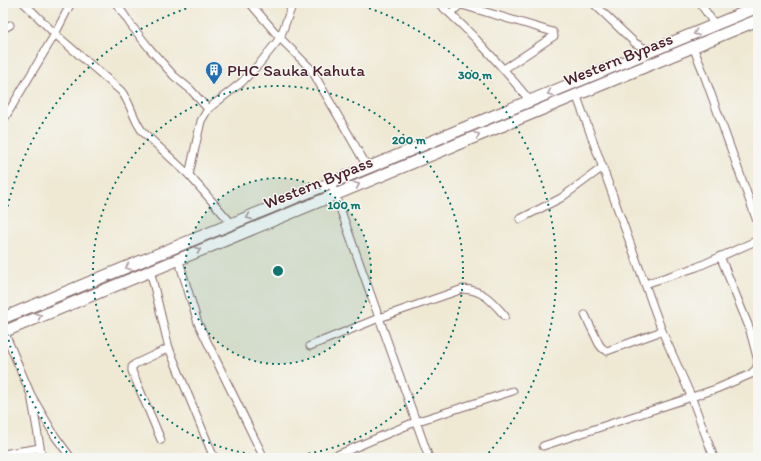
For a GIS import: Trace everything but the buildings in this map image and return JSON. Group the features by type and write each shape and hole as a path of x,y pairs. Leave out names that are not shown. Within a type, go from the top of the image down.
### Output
{"main road":[{"name":"Western Bypass","path":"3,318 531,102 651,50 758,7"},
{"name":"Western Bypass","path":"3,331 758,20"}],"street":[{"path":"24,3 55,34 121,91 126,97 139,128 189,175 232,224"},
{"path":"3,121 55,34 71,3"},
{"path":"116,3 150,49 174,76 190,89 208,109"},
{"path":"250,3 280,38 311,69 368,168"},
{"path":"189,175 201,121 208,109 242,82 260,63 280,38 293,3"},
{"path":"438,3 451,14 504,69 531,102"},
{"path":"476,9 482,3"},
{"path":"593,3 636,43 651,50"},
{"path":"700,3 715,25"},
{"path":"451,14 460,5 553,32 554,36 504,69"},
{"path":"3,29 10,24"},
{"path":"632,58 636,43"},
{"path":"693,47 758,222"},
{"path":"576,94 662,331 691,396 714,458"},
{"path":"520,219 561,198 603,167"},
{"path":"331,184 429,458"},
{"path":"645,284 697,267 758,240"},
{"path":"543,446 716,389 751,374 756,369 758,362 749,327 720,256"},
{"path":"178,258 198,323 264,458"},
{"path":"150,270 169,348 214,458"},
{"path":"310,346 379,318 463,289 473,289 487,296 505,316"},
{"path":"585,315 599,344 607,351 662,331"},
{"path":"3,331 31,395 55,436 71,458"},
{"path":"161,440 132,368 135,364 169,348"},
{"path":"330,458 415,422 513,392"},
{"path":"31,395 42,458"},
{"path":"3,454 40,448"}],"place":[{"name":"PHC Sauka Kahuta","path":"214,85"}]}
